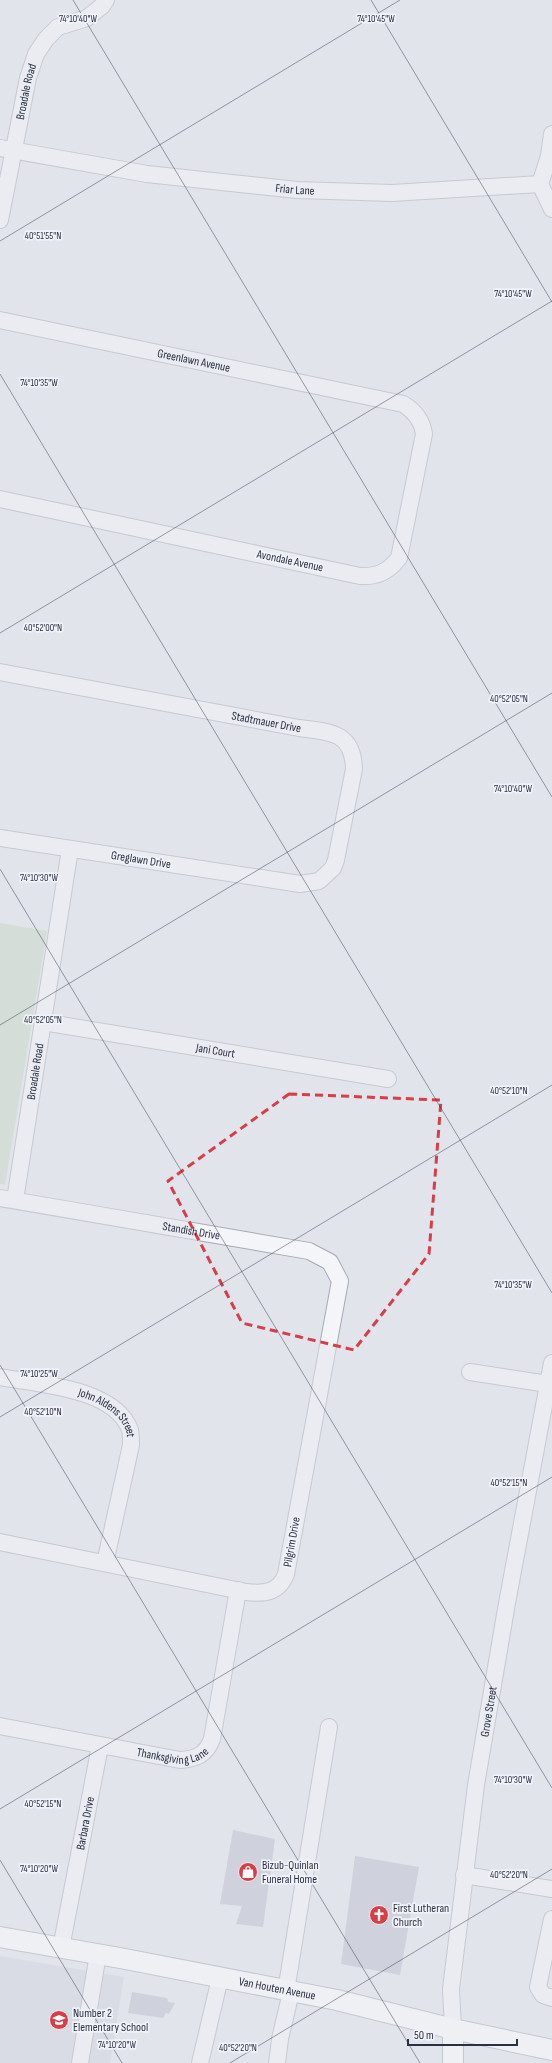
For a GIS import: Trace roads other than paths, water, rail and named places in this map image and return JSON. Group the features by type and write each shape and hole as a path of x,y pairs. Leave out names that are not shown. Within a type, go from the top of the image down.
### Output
{"main road":[{"name":"Van Houten Avenue","path":"0,1940 98,1954 354,2004 453,2029 552,2050"},
{"name":"Grove Street","path":"453,2029 453,2063"}],"street":[{"name":"Broadale Road","path":"0,220 7,149 28,78 41,46 58,27 87,18 102,6 106,0"},
{"path":"552,134 549,156 540,184 552,209"},
{"name":"Friar Lane","path":"7,149 154,175 297,190 392,193 540,184"},
{"name":"Greenlawn Avenue","path":"0,320 388,401"},
{"name":"Avondale Avenue","path":"0,499 360,576 372,577 389,570 399,558 424,434 423,427 412,410 403,404 388,401"},
{"name":"Stadtmauer Drive","path":"0,672 299,728 335,733 344,739 353,757 354,769 336,860 333,868 327,876 310,884 282,882"},
{"name":"Greglawn Drive","path":"0,838 282,882"},
{"name":"Broadale Road","path":"8,1199 43,1022 70,849"},
{"name":"Jani Court","path":"43,1022 388,1079"},
{"name":"Standish Drive","path":"8,1199 309,1251 326,1259 335,1270 340,1282 336,1309"},
{"name":"Pilgrim Drive","path":"0,1542 238,1590 264,1594 270,1592 284,1582 286,1574 336,1309"},
{"name":"Grove Street","path":"453,2029 451,1989 476,1785 507,1603 552,1363"},
{"path":"470,1372 548,1384"},
{"name":"John Aldens Street","path":"0,1377 79,1392 99,1398 112,1406 130,1430 130,1452 105,1563"},
{"name":"Thanksgiving Lane","path":"0,1726 180,1760 193,1759 204,1753 212,1739 238,1590"},
{"path":"277,2063 329,1727"},
{"name":"Barbara Drive","path":"61,1948 100,1746"},
{"path":"464,1874 552,1889"},
{"path":"552,1919 538,1987 543,1995 552,1998"},
{"path":"80,2063 98,1954"},
{"path":"200,2063 220,1978"}],"place":[{"name":"Bizub-Quinlan Funeral Home","path":"248,1872"},
{"name":"First Lutheran Church","path":"379,1915"},
{"name":"Number 2 Elementary School","path":"59,2020"}]}
